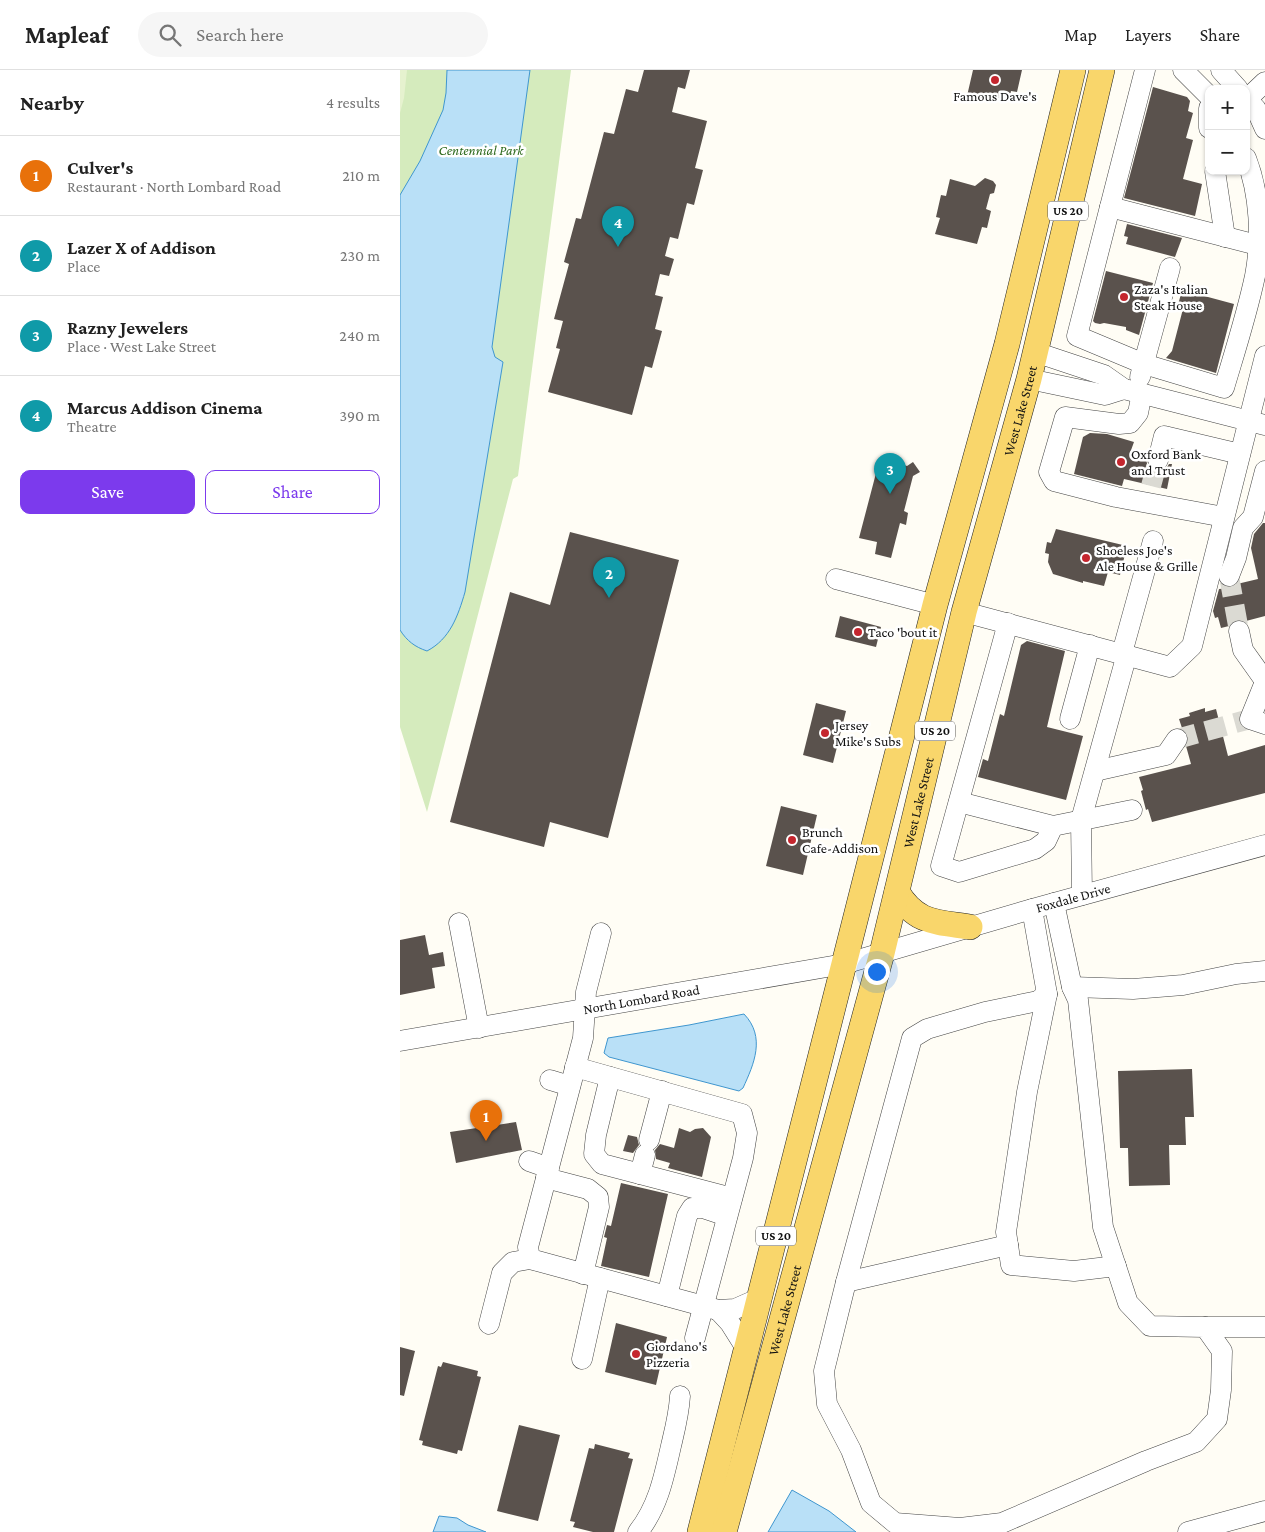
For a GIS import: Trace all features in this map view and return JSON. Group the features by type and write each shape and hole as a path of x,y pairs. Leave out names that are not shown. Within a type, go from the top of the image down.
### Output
{"main road":[{"name":"West Lake Street","path":"700,1532 935,605 1002,361 1073,70"},
{"name":"West Lake Street","path":"724,1532 882,953 964,612 1029,379 1102,70"},
{"path":"897,892 904,904 912,912 922,917 940,923 970,927"}],"street":[{"path":"1144,70 1077,336 1144,364 1224,388 1255,276 1261,246 1258,212 1250,169"},
{"path":"1184,70 1205,92"},
{"path":"1220,70 1234,85"},
{"path":"1250,91 1265,82"},
{"path":"1250,102 1256,109 1265,129"},
{"path":"1216,175 1225,238"},
{"path":"1110,207 1261,246"},
{"path":"1170,268 1144,364 1134,391 1138,413 1130,423 1119,424 1064,417 1049,472 1054,481 1116,498 1149,494 1224,517"},
{"path":"1034,352 1104,375 1134,391 1257,423"},
{"path":"964,612 1170,666 1192,646 1240,454 1257,423 1265,356"},
{"path":"1029,379 1105,395 1134,391"},
{"path":"1158,460 1164,436 1240,454"},
{"path":"1215,553 1232,567 1243,528 1253,517 1261,500 1265,471"},
{"path":"1082,895 1082,820 1153,540"},
{"path":"836,579 935,605"},
{"path":"1008,623 941,866 959,872 1035,849 1046,841 1053,826"},
{"path":"1239,631 1243,650 1265,681 1250,720 1265,724"},
{"path":"1070,719 1090,645"},
{"path":"1095,771 1166,755 1177,739"},
{"path":"959,802 1053,826 1132,810"},
{"name":"Foxdale Drive","path":"882,953 1032,909 1265,845"},
{"path":"1054,903 1072,987 1078,1000 1103,1227 1128,1303 1150,1326 1265,1327"},
{"path":"1032,909 1047,994 1027,1092 1006,1232 1011,1265 1074,1271 1116,1266"},
{"path":"459,923 480,1028"},
{"path":"530,1259 528,1247 583,1038 586,992 601,933"},
{"name":"North Lombard Road","path":"400,1042 844,964 882,953"},
{"path":"1072,987 1133,989 1183,985 1236,974 1265,971"},
{"path":"1047,994 1038,1001 985,1012 926,1029 912,1038 824,1371 827,1404 851,1450 871,1503 895,1523 960,1528 1002,1523 1146,1461 1196,1442 1217,1418 1221,1390 1222,1351 1205,1327"},
{"path":"575,1067 742,1114 747,1133 743,1158 730,1207 711,1308 695,1338"},
{"path":"610,1077 596,1135 594,1154 602,1164 618,1168 644,1156 662,1091"},
{"path":"550,1080 570,1086"},
{"path":"644,1156 730,1207"},
{"path":"529,1161 548,1173 588,1189 598,1198 599,1207 582,1359"},
{"path":"667,1296 686,1216 692,1208 730,1207"},
{"path":"846,1282 1008,1245"},
{"path":"489,1324 502,1274 513,1262 530,1259 711,1308 735,1309 760,1298"},
{"path":"711,1308 730,1323 747,1350"},
{"path":"638,1532 647,1520 662,1485 679,1414 680,1396"},
{"path":"1188,1532 1265,1511"}],"green space":[{"name":"Centennial Park","path":"400,70 571,70 518,476 513,479 427,812 400,727"},
{"path":"400,70 407,70 404,98 400,113"}],"water":[{"name":"Centennial Park","path":"447,70 530,70 492,347 495,357 503,362 465,592 452,626 442,640 427,651 412,643 400,630 400,195 420,161 443,110"},
{"path":"744,1014 755,1032 756,1051 747,1079 743,1088 739,1091 609,1057 604,1053 608,1038"},
{"path":"792,1490 829,1511 856,1532 768,1532"},
{"path":"439,1516 457,1518 468,1525 486,1532 433,1532"}],"building":[{"path":"644,70 690,70 685,89 678,87 672,112 707,121 695,168 703,170 694,205 687,203 678,239 670,237 665,256 674,259 669,276 660,274 655,295 663,297 655,329 662,331 652,368 645,366 632,415 548,392 560,349 556,348 563,321 554,319 569,264 564,262 576,218 581,219 604,132 614,134 626,89 638,92"},
{"name":"Famous Dave's","path":"973,70 1022,70 1017,92 1011,91 1009,101 993,97 991,102 967,96"},
{"path":"1153,87 1187,97 1190,101 1188,111 1193,113 1186,138 1193,140 1183,179 1202,184 1195,216 1124,198"},
{"path":"985,178 993,181 996,185 994,193 990,194 986,209 991,211 987,228 982,227 977,244 935,234 940,218 936,217 941,195 946,196 950,179 975,186"},
{"path":"1127,224 1182,238 1175,257 1126,244 1128,237 1124,236"},
{"name":"Zaza's Italian Steak House","path":"1106,271 1153,283 1139,335 1126,330 1126,327 1100,324 1093,321"},
{"path":"1182,290 1234,304 1216,373 1166,358 1172,351 1184,305 1178,305"},
{"name":"Oxford Bank and Trust","path":"1090,433 1107,434 1134,442 1130,453 1146,457 1149,468 1155,471 1162,471 1169,464 1172,464 1167,489 1124,479 1122,486 1074,474 1083,437"},
{"path":"880,458 907,466 913,462 920,472 913,476 904,511 908,513 906,525 900,523 891,558 875,554 877,542 859,538"},
{"path":"1265,523 1265,616 1246,621 1236,620 1229,626 1221,628 1218,617 1215,618 1213,611 1219,589 1231,588 1237,584 1258,579 1251,548 1254,534"},
{"name":"Shoeless Joe's Ale House & Grille","path":"1056,529 1127,546 1120,575 1108,572 1104,586 1083,581 1083,583 1053,574 1048,562 1049,554 1045,553 1047,542 1051,543"},
{"path":"570,532 679,560 608,838 550,822 544,847 450,822 510,592 550,605"},
{"name":"Taco 'bout it","path":"840,616 881,627 876,647 835,637"},
{"path":"1027,641 1065,651 1047,727 1083,736 1066,800 978,777 983,759 988,761 1000,714 1004,716 1021,645"},
{"name":"Jersey Mike's Subs","path":"816,703 846,711 833,763 803,755"},
{"path":"1205,708 1205,712 1216,709 1228,756 1265,745 1265,793 1152,822 1148,809 1146,810 1139,777 1191,764 1186,746 1189,740 1188,734 1182,728 1179,719 1190,716 1189,713"},
{"name":"Brunch Cafe-Addison","path":"781,806 817,815 803,875 766,866"},
{"path":"425,935 429,955 443,952 445,966 432,968 435,988 400,995 400,940"},
{"path":"1192,1069 1194,1117 1185,1117 1186,1145 1169,1145 1170,1185 1129,1186 1128,1148 1120,1148 1118,1071"},
{"path":"516,1122 522,1150 456,1163 450,1132"},
{"path":"679,1128 690,1132 703,1128 711,1137 702,1177 668,1168 670,1163 656,1159 655,1150 660,1144 674,1148"},
{"path":"628,1135 637,1137 639,1145 633,1153 623,1151"},
{"path":"621,1183 668,1194 649,1277 601,1266 607,1238 604,1237 607,1225 611,1226"},
{"name":"Giordano's Pizzeria","path":"616,1323 667,1337 656,1385 605,1372"},
{"path":"400,1347 415,1351 404,1396 400,1395"},
{"path":"443,1362 478,1371 477,1376 481,1377 462,1451 458,1450 457,1454 422,1445 423,1441 419,1440 438,1366 441,1367"},
{"path":"519,1425 560,1435 538,1521 497,1511"},
{"path":"595,1444 630,1453 628,1458 633,1459 614,1532 593,1532 573,1527 575,1522 570,1521 589,1448 594,1449"}],"tunnel":[{"path":"1151,486 1158,460"},
{"path":"1229,576 1239,631"},
{"path":"1177,739 1250,719"}],"place":[{"name":"Famous Dave's","path":"995,80"},
{"name":"Marcus Addison Cinema","path":"618,247"},
{"name":"Zaza's Italian Steak House","path":"1124,297"},
{"name":"Oxford Bank and Trust","path":"1121,462"},
{"name":"Razny Jewelers","path":"890,494"},
{"name":"Shoeless Joe's Ale House & Grille","path":"1086,558"},
{"name":"Lazer X of Addison","path":"609,598"},
{"name":"Taco 'bout it","path":"858,632"},
{"name":"Jersey Mike's Subs","path":"825,733"},
{"name":"Brunch Cafe-Addison","path":"792,840"},
{"name":"Culver's","path":"486,1141"},
{"name":"Giordano's Pizzeria","path":"636,1354"}]}
